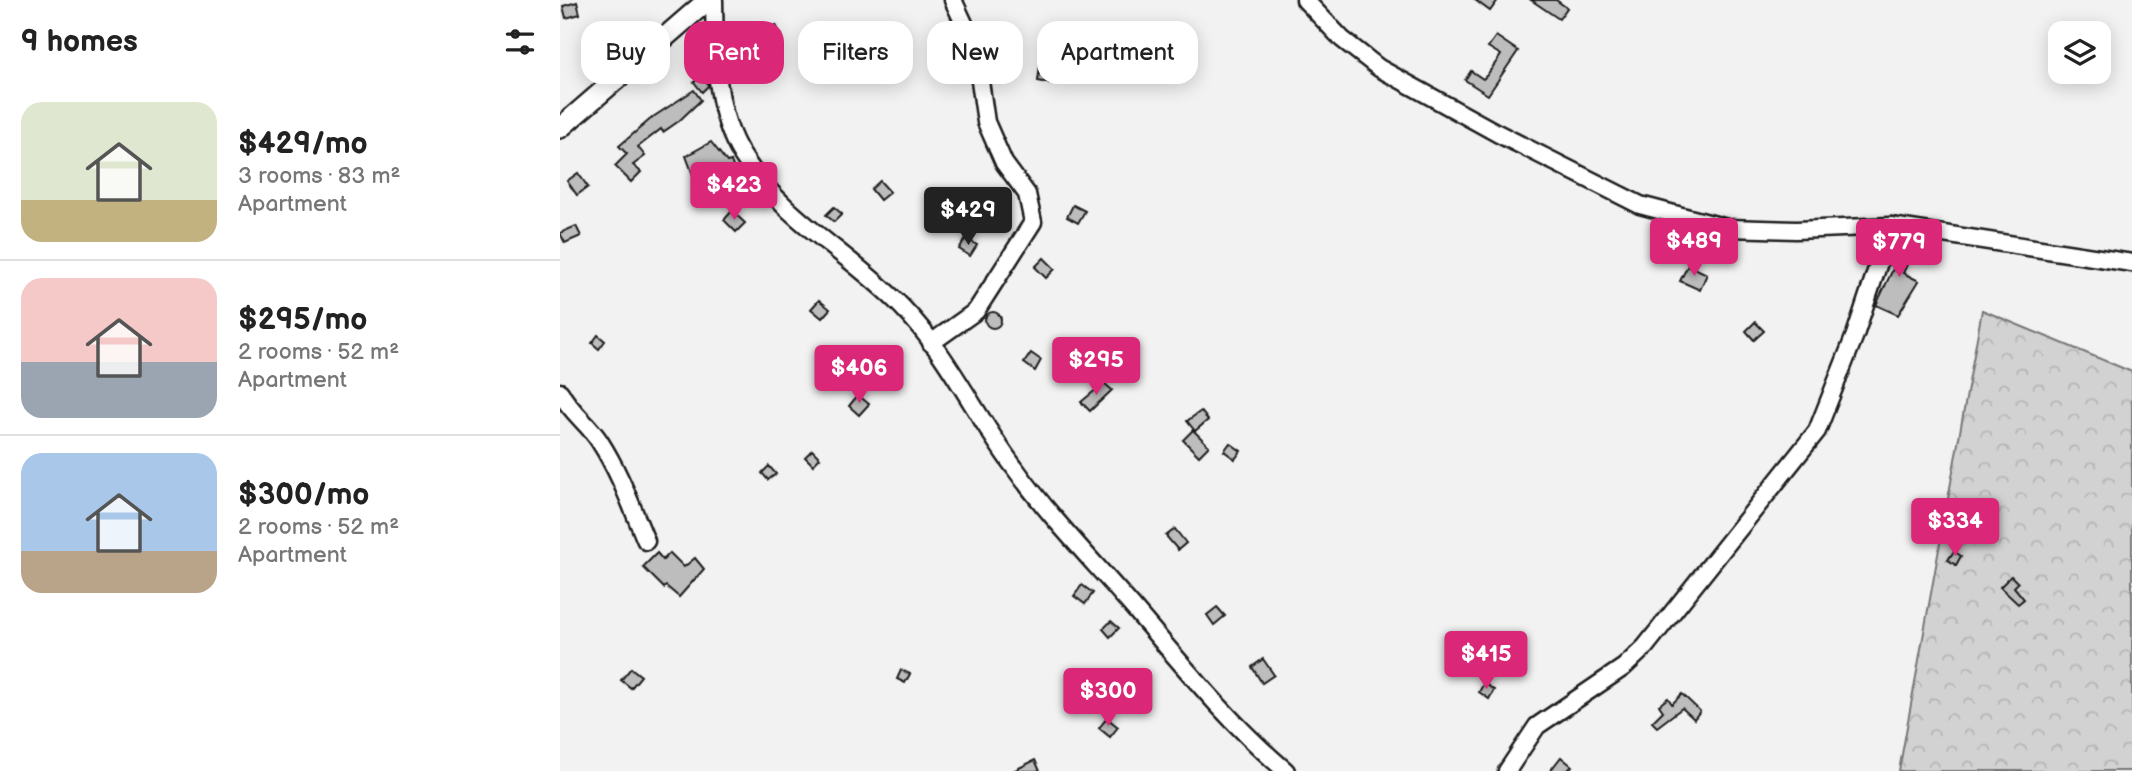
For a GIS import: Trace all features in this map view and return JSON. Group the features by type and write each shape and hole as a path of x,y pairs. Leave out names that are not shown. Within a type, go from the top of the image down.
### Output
{"main road":[{"path":"560,128 708,0"}],"street":[{"path":"714,0 715,57 725,113 742,155 776,200 894,299 931,343 1013,466 1039,499 1191,675 1264,753 1286,771"},
{"path":"931,343 976,311 1033,222 1027,194 1004,163 986,122 975,47 953,0"},
{"path":"1305,0 1342,39 1379,68 1497,133 1640,205 1727,228 1796,230 1891,226 2132,263"},
{"path":"1507,771 1537,726 1624,667 1644,647 1811,441 1856,335 1891,226"},
{"path":"560,392 574,413 598,439 611,461 646,541"}],"green space":[{"path":"1982,310 2132,372 2132,771 1899,771"}],"building":[{"path":"1475,0 1498,0 1490,11"},
{"path":"1531,0 1556,0 1567,8 1559,19"},
{"path":"577,2 580,14 566,18 563,6"},
{"path":"1496,36 1518,51 1488,95 1465,80 1471,71 1483,79 1487,75 1501,55 1488,47"},
{"path":"696,84 708,84 702,92"},
{"path":"694,90 701,100 679,121 663,132 661,129 638,147 645,156 633,165 641,172 631,182 615,166 627,154 619,146 653,117"},
{"path":"711,142 727,162 731,161 739,184 727,189 724,180 699,191 686,156"},
{"path":"578,173 588,187 577,195 567,181"},
{"path":"880,181 890,192 880,200 871,189"},
{"path":"1073,205 1085,211 1078,223 1067,217"},
{"path":"834,207 842,214 834,222 826,215"},
{"path":"732,211 745,223 736,232 724,220"},
{"path":"576,226 581,236 565,243 560,233"},
{"path":"966,238 977,245 970,256 959,249"},
{"path":"1901,238 1918,241 1903,273 1919,281 1898,315 1876,305 1895,265 1890,262"},
{"path":"1044,258 1055,269 1046,278 1035,267"},
{"path":"1688,265 1707,274 1700,290 1680,281"},
{"path":"819,300 830,309 822,318 811,309"},
{"path":"990,312 996,312 1001,320 999,326 990,328 985,323 985,317"},
{"path":"1755,322 1764,331 1754,340 1746,331"},
{"path":"598,335 605,341 599,349 592,343"},
{"path":"1031,353 1041,360 1035,371 1024,363"},
{"path":"1104,383 1112,390 1090,411 1081,402"},
{"path":"858,395 869,404 859,415 849,406"},
{"path":"1201,411 1208,420 1195,431 1187,421"},
{"path":"1193,430 1209,446 1199,456 1183,440"},
{"path":"1230,443 1241,451 1235,459 1224,451"},
{"path":"812,450 820,458 813,465 805,457"},
{"path":"769,466 776,474 768,480 762,473"},
{"path":"1175,529 1186,543 1178,550 1166,536"},
{"path":"1954,551 1961,556 1956,565 1948,560"},
{"path":"657,553 663,560 670,553 684,567 695,558 704,569 679,597 666,586 664,588 643,567"},
{"path":"2011,576 2018,583 2014,587 2024,599 2018,604 2000,587"},
{"path":"1082,585 1093,593 1085,604 1074,596"},
{"path":"1217,607 1225,616 1214,625 1207,615"},
{"path":"1111,621 1119,628 1110,637 1103,629"},
{"path":"1263,659 1274,675 1262,683 1252,667"},
{"path":"631,668 641,676 631,688 621,680"},
{"path":"901,670 910,674 905,683 897,679"},
{"path":"1484,683 1494,690 1489,699 1479,692"},
{"path":"1682,694 1700,711 1694,719 1682,708 1657,727 1652,722 1663,711 1659,705 1668,698 1672,704"},
{"path":"1107,718 1118,727 1110,737 1099,728"},
{"path":"1561,757 1572,766 1567,771 1550,771"},
{"path":"1035,760 1040,771 1013,771"}]}
